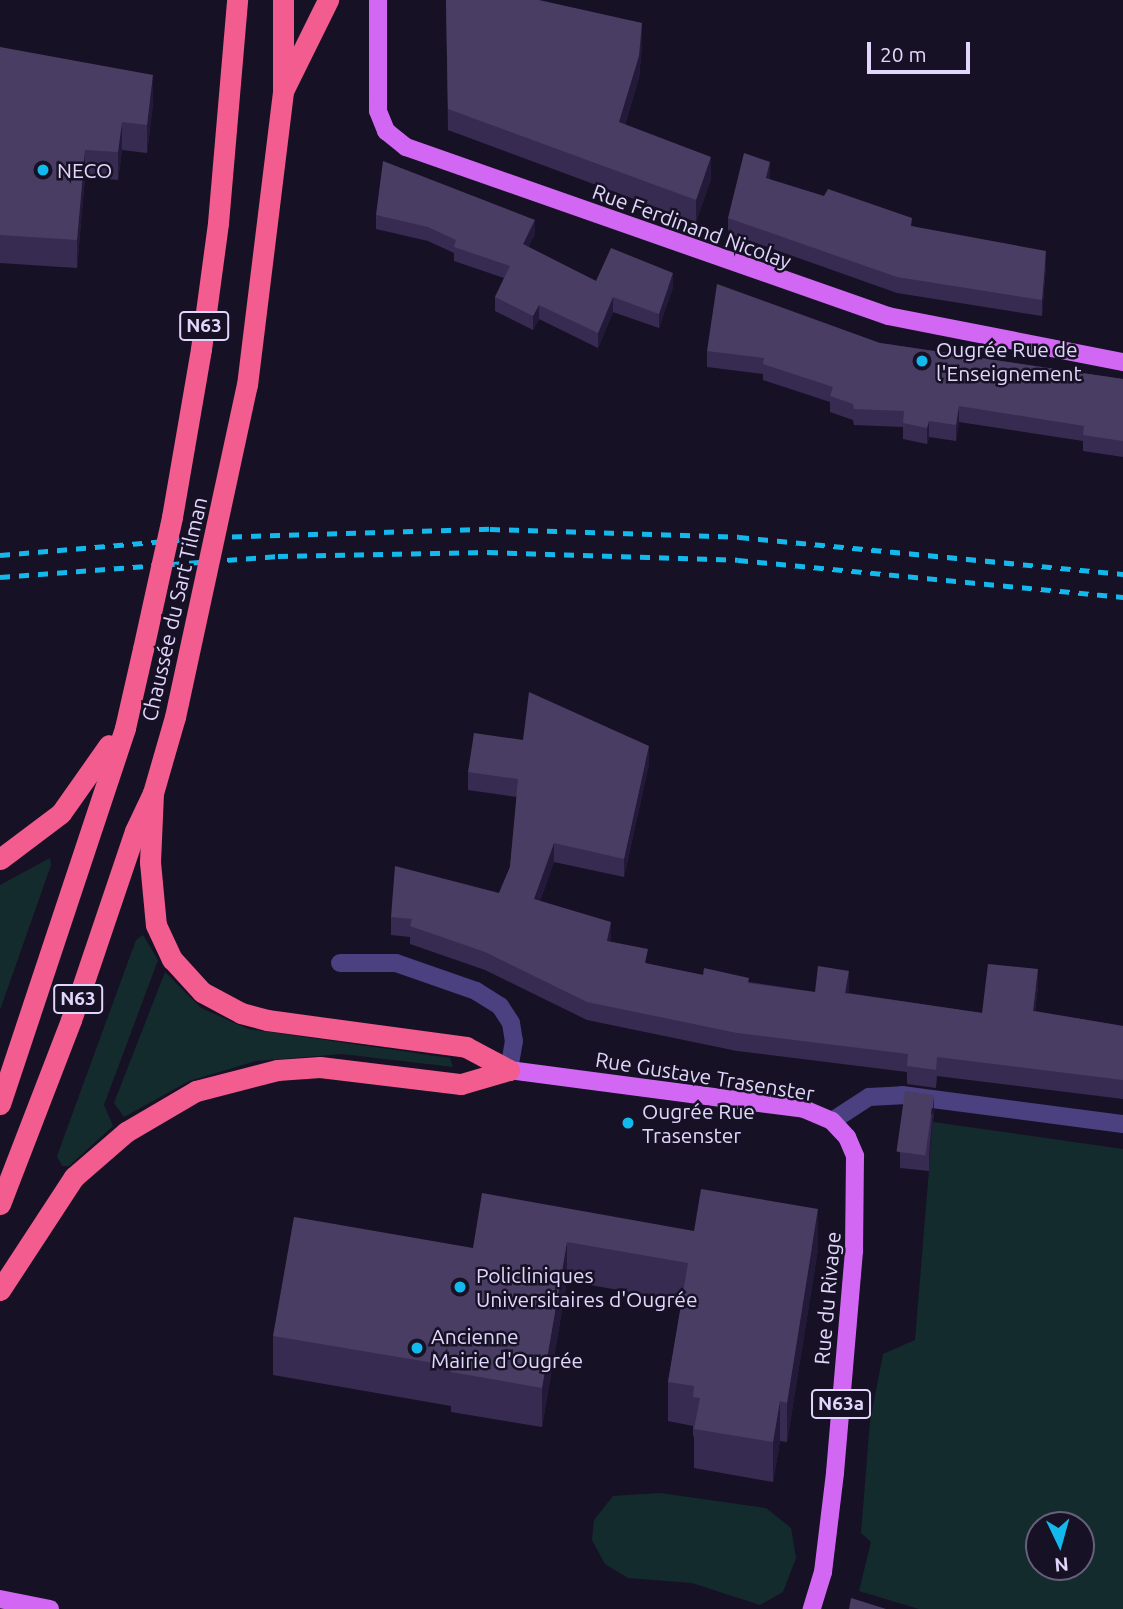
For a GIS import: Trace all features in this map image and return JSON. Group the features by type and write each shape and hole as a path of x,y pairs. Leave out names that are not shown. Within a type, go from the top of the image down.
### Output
{"highway":[{"name":"Chaussée du Sart Tilman","path":"0,1104 128,713 172,517 201,349 218,223 237,0"},
{"name":"Chaussée du Sart Tilman","path":"0,1204 71,1020 135,831 153,793 176,717 247,385 283,91 283,0"},
{"path":"283,91 328,0"},
{"path":"0,859 61,813 97,766 128,713"},
{"path":"153,793 149,862 156,925 172,959 202,992 241,1013 267,1020 466,1047 509,1070"},
{"path":"0,1290 74,1177 126,1132 197,1091 236,1079 309,1068 361,1069 461,1084 509,1070"}],"main road":[{"name":"Rue Ferdinand Nicolay","path":"378,0 378,111 386,131 406,147 888,316 1123,362"},
{"name":"Rue Gustave Trasenster","path":"509,1070 804,1109 832,1121"},
{"name":"Rue du Rivage","path":"812,1609 823,1572 835,1473 857,1197 855,1156 832,1121"},
{"path":"0,1599 50,1609"}],"street":[{"path":"340,963 396,963 475,991 500,1006 511,1023 514,1041 509,1070"},
{"name":"Rue Gustave Trasenster","path":"832,1121 869,1097 902,1095 1123,1124"}],"green space":[{"path":"50,858 51,865 0,1010 0,885"},
{"path":"143,935 158,960 104,1105 113,1126 69,1166 62,1166 57,1156 136,940"},
{"path":"165,972 201,1008 248,1029 450,1058 453,1067 342,1054 256,1061 189,1081 124,1117 114,1103"},
{"path":"933,1122 1123,1149 1123,1609 919,1609 859,1591 871,1542 861,1533 870,1422 883,1354 915,1340"},
{"path":"660,1493 766,1508 791,1528 796,1558 783,1592 760,1605 692,1583 628,1578 605,1564 592,1540 594,1520 613,1496"}],"building":[{"path":"446,0 539,0 642,23 639,56 619,122 711,157 696,200 448,109"},
{"name":"NECO","path":"0,47 153,75 147,125 122,122 118,152 85,150 77,240 0,235"},
{"path":"744,153 770,162 766,178 824,196 828,189 912,218 911,226 1046,251 1042,300 897,277 728,218"},
{"path":"383,161 535,220 523,244 596,281 611,248 673,273 659,314 613,297 598,333 539,305 533,316 495,297 510,266 454,247 456,240 428,227 376,215"},
{"path":"717,284 880,343 1123,379 1123,441 1083,435 1084,426 959,406 956,425 929,421 927,428 903,423 904,411 854,409 853,404 830,396 833,387 763,364 764,358 707,351"},
{"path":"529,692 649,746 624,859 554,843 534,899 611,922 607,941 648,949 645,963 703,975 704,968 749,978 748,983 815,992 818,966 849,971 845,993 982,1013 988,964 1038,969 1033,1011 1123,1026 1123,1080 937,1057 936,1070 907,1066 908,1054 737,1033 587,1002 485,952 410,926 412,919 391,917 395,866 499,893 510,867 518,779 468,772 474,733 523,740"},
{"path":"905,1091 934,1095 925,1155 897,1151"},
{"path":"701,1189 818,1209 787,1403 780,1401 773,1442 694,1429 700,1398 693,1397 694,1386 668,1382 688,1263 567,1242 542,1388 451,1372 452,1366 273,1336 294,1217 473,1248 482,1193 694,1231"},
{"path":"851,1598 886,1609 849,1609"}],"railway":[{"path":"0,555 213,537 490,529 739,537 1123,574"},
{"path":"0,577 278,556 488,552 738,560 1123,597"}],"place":[{"name":"NECO","path":"43,170"},
{"name":"Ougrée Rue de l'Enseignement","path":"922,361"},
{"name":"Ougrée Rue Trasenster","path":"628,1123"},
{"name":"Policliniques Universitaires d'Ougrée","path":"460,1287"},
{"name":"Ancienne Mairie d'Ougrée","path":"417,1348"}]}
